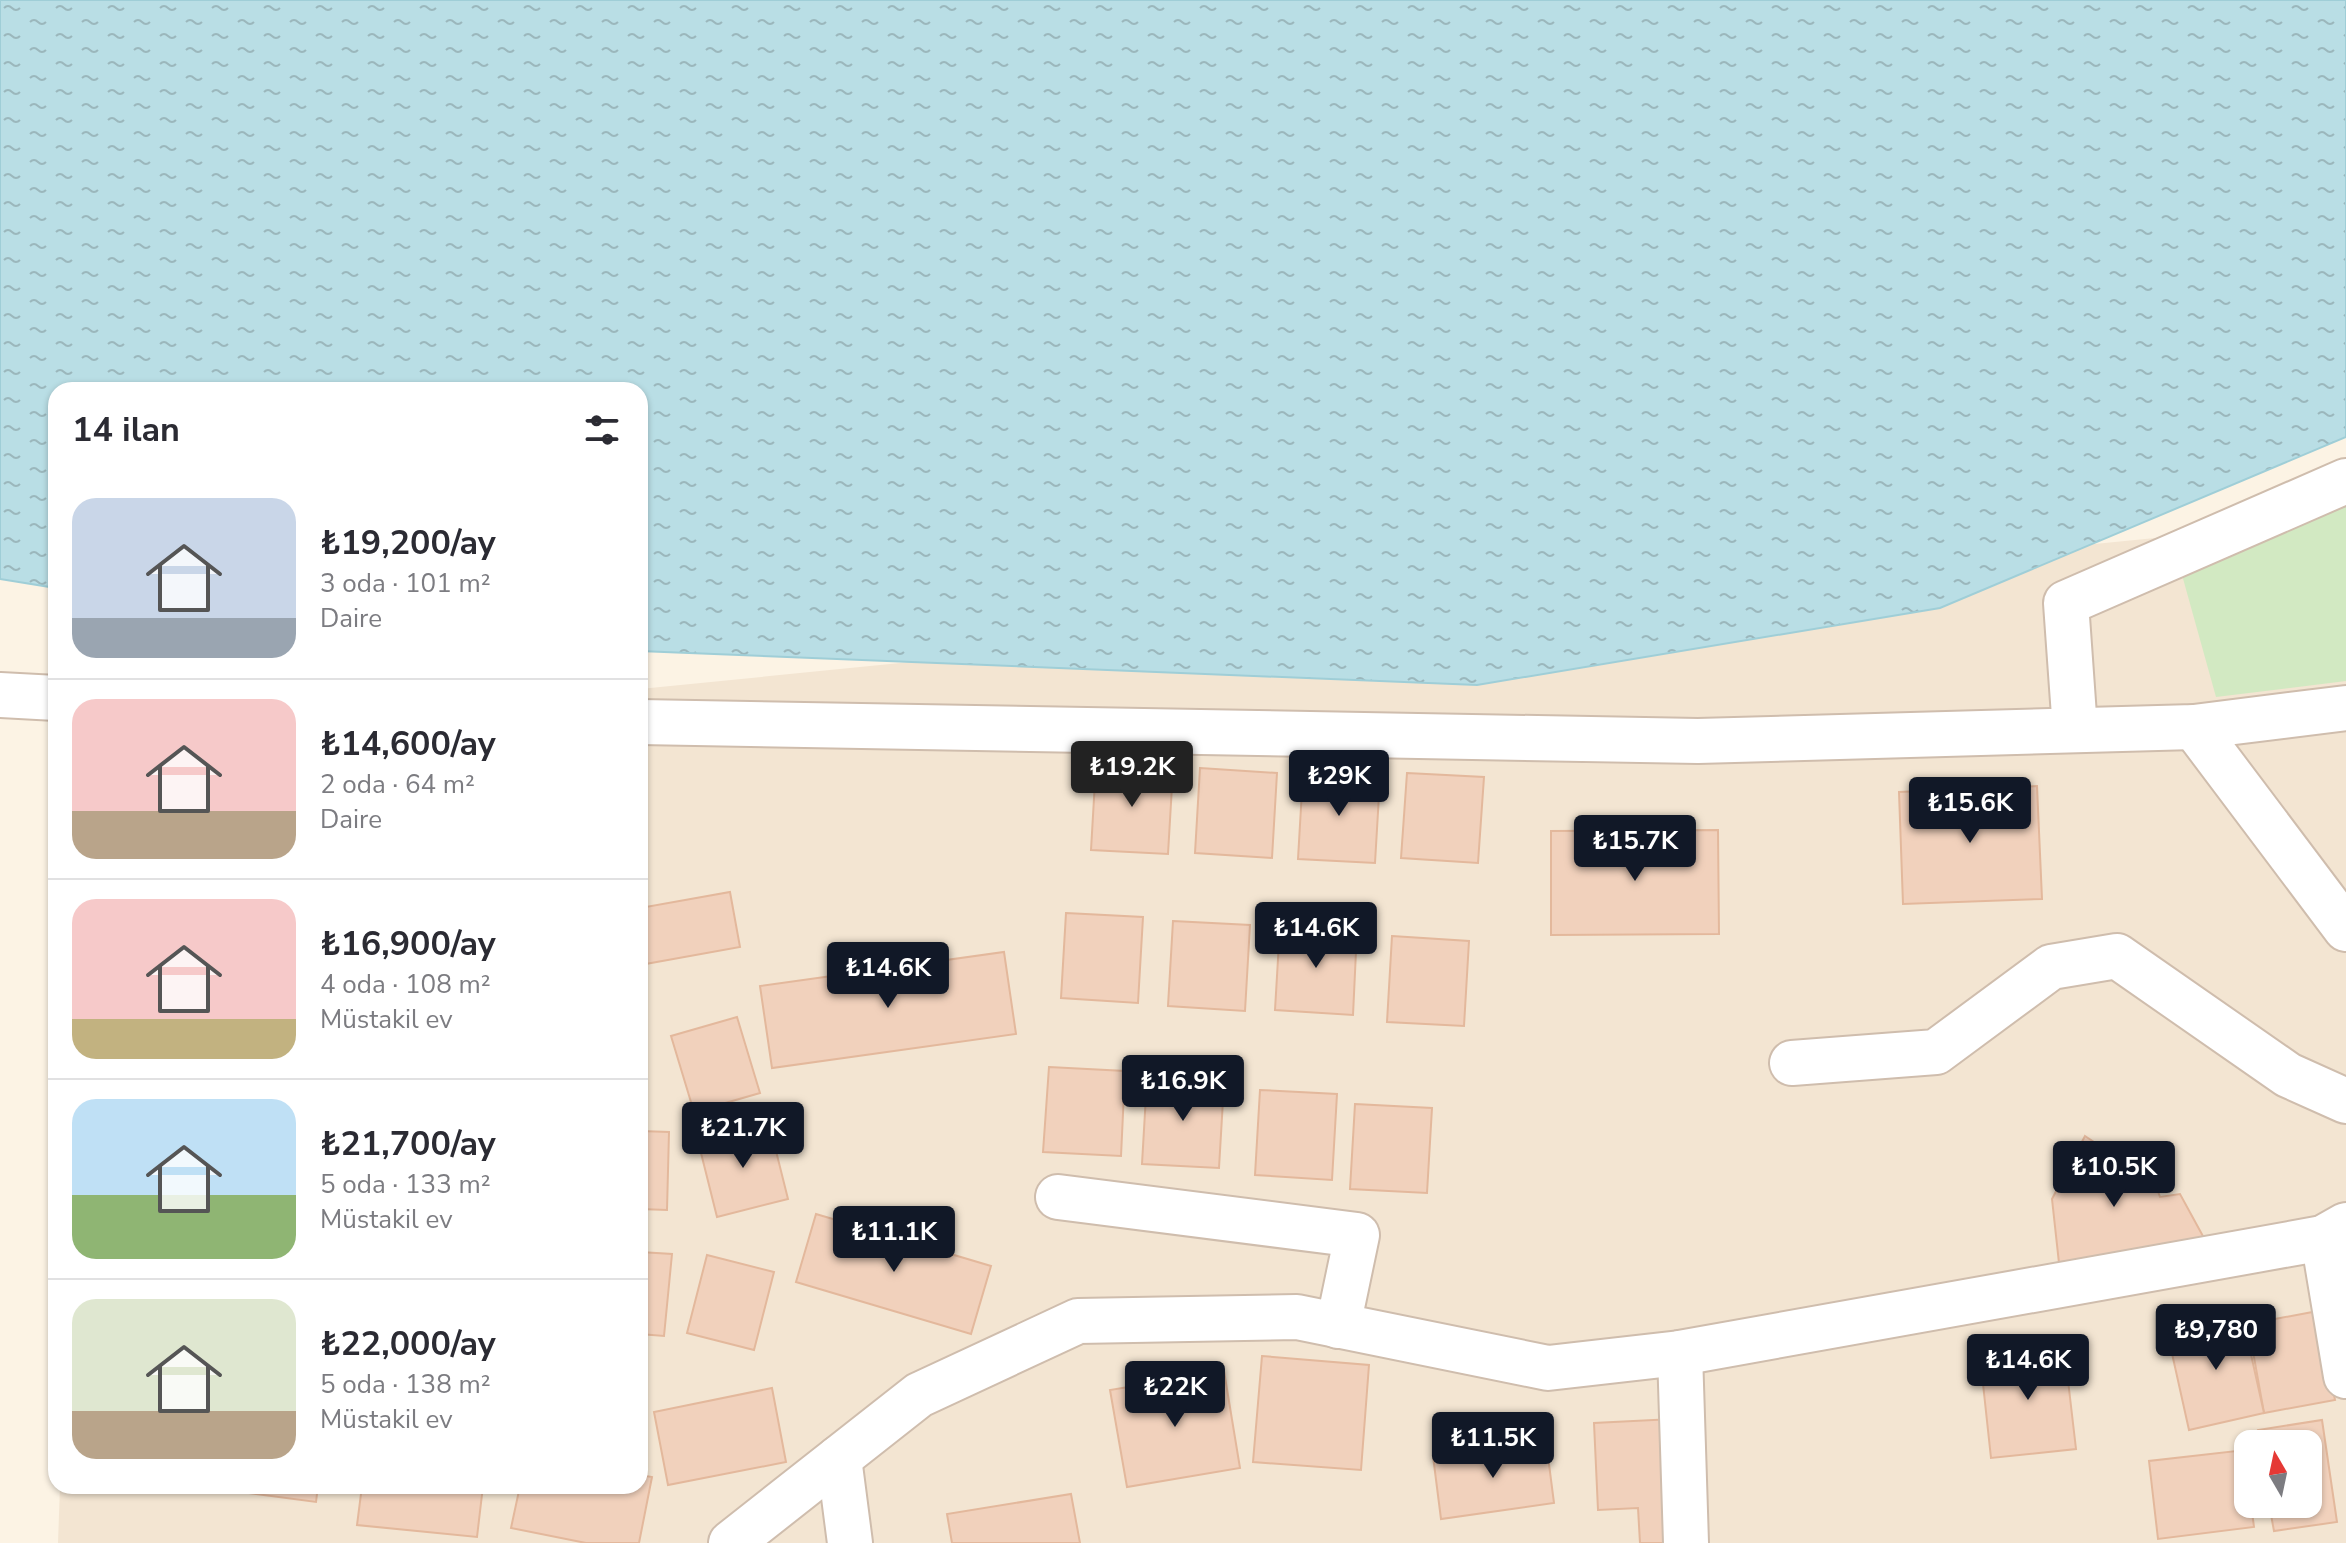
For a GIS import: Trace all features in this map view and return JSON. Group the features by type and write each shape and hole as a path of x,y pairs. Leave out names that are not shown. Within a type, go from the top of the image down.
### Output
{"street":[{"path":"2075,730 2066,603 2346,481"},
{"path":"0,695 48,698"},
{"path":"648,722 1698,741 2194,727 2346,708"},
{"path":"2194,727 2346,929"},
{"path":"1792,1063 1936,1052 2051,967 2117,956 2288,1075 2346,1101"},
{"path":"1058,1197 1357,1235 1338,1326"},
{"path":"731,1543 919,1395 1078,1321 1297,1317 1548,1368 1680,1353 2335,1232 2346,1376"},
{"path":"1680,1353 1686,1543"},
{"path":"839,1458 850,1543"}],"shaded area":[{"path":"2346,519 2346,1543 58,1543 60,1494 648,1494 648,688"}],"green space":[{"path":"2346,504 2346,681 2216,697 2182,575"}],"water":[{"path":"0,0 2346,0 2346,437 1940,608 1477,685 648,651 648,382 48,382 48,587 0,579"}],"building":[{"path":"1096,764 1173,769 1168,854 1091,850"},
{"path":"1200,768 1277,773 1272,858 1195,853"},
{"path":"1303,773 1380,778 1375,863 1298,859"},
{"path":"1407,773 1484,777 1478,863 1401,858"},
{"path":"2037,786 2042,899 1903,904 1899,792"},
{"path":"1718,830 1719,934 1551,935 1551,831"},
{"path":"730,892 740,947 648,964 648,907"},
{"path":"1066,913 1143,917 1138,1003 1061,998"},
{"path":"1173,921 1250,925 1245,1011 1168,1006"},
{"path":"1280,925 1357,930 1353,1015 1275,1010"},
{"path":"1392,936 1469,941 1464,1026 1387,1022"},
{"path":"1004,952 1016,1034 772,1068 760,986"},
{"path":"737,1017 760,1093 694,1112 671,1036"},
{"path":"1049,1067 1125,1071 1121,1156 1043,1152"},
{"path":"1147,1078 1224,1083 1219,1168 1142,1164"},
{"path":"1260,1090 1337,1094 1332,1180 1255,1175"},
{"path":"1355,1104 1432,1108 1427,1193 1350,1189"},
{"path":"769,1123 788,1199 717,1217 698,1141"},
{"path":"648,1131 669,1132 667,1210 648,1209"},
{"path":"2085,1136 2155,1183 2160,1197 2180,1194 2204,1238 2059,1263 2052,1199"},
{"path":"816,1214 991,1266 971,1334 796,1282"},
{"path":"648,1252 672,1254 664,1336 648,1335"},
{"path":"707,1255 774,1272 754,1350 687,1333"},
{"path":"2318,1311 2335,1400 2264,1413 2248,1324"},
{"path":"2242,1314 2264,1413 2189,1430 2167,1331"},
{"path":"2064,1346 2076,1449 1991,1458 1980,1356"},
{"path":"1262,1356 1369,1365 1361,1470 1253,1462"},
{"path":"1224,1371 1240,1468 1127,1487 1110,1390"},
{"path":"772,1388 786,1462 668,1485 654,1412"},
{"path":"1673,1419 1678,1543 1640,1543 1638,1508 1598,1510 1594,1423"},
{"path":"2322,1420 2337,1522 2274,1531 2272,1518 2322,1518 2322,1430 2258,1430"},
{"path":"1546,1441 1554,1503 1441,1519 1433,1456"},
{"path":"2234,1451 2234,1518 2253,1518 2254,1527 2158,1539 2149,1461"},
{"path":"648,1476 652,1477 639,1543 586,1543 511,1528 518,1494 648,1494"},
{"path":"256,1494 317,1494 316,1502"},
{"path":"361,1494 482,1494 477,1537 357,1525"},
{"path":"1071,1494 1080,1543 952,1543 947,1514"}]}
